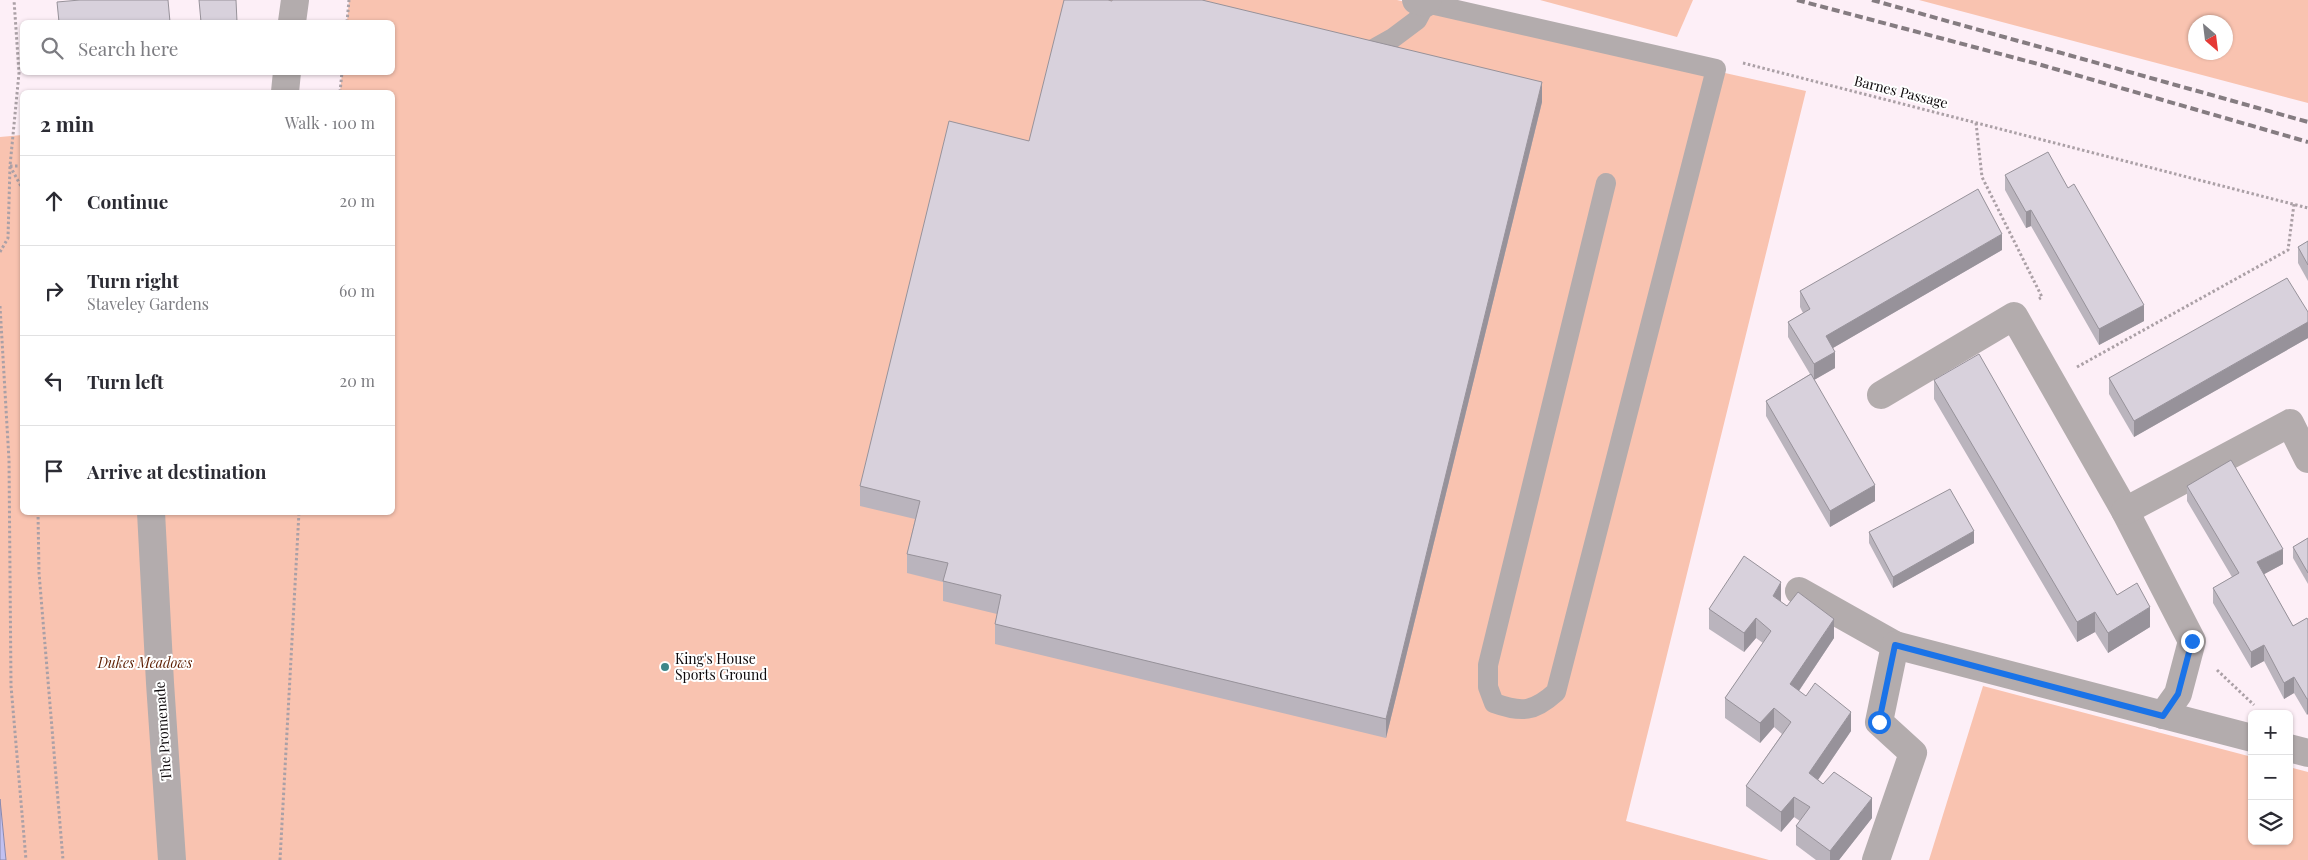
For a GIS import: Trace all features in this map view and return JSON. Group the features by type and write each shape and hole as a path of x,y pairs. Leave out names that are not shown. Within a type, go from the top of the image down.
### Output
{"street":[{"path":"292,20 295,0"},
{"path":"285,90 287,75"},
{"path":"1880,394 2014,316 2124,510 2192,641 2178,694 2163,716"},
{"path":"2124,510 2290,423 2308,459"},
{"name":"The Promenade","path":"152,515 160,682 172,860"},
{"path":"1798,591 1895,645 2248,737"},
{"path":"1876,860 1913,753 1879,722 1895,645"},
{"path":"2293,749 2308,753"}],"lane":[{"path":"1339,45 1368,52 1417,20 1423,1 1716,69 1556,692 1545,701 1527,710 1510,708 1494,703 1488,687 1488,665 1606,183"}],"path":[{"path":"0,252 8,238 10,166 19,73 14,0"},
{"path":"347,20 349,0"},
{"name":"Barnes Passage","path":"1739,62 2308,208"},
{"path":"340,90 342,75"},
{"path":"1976,122 1982,177 2042,297 2014,316"},
{"path":"10,166 20,166"},
{"path":"10,166 20,184"},
{"path":"2050,382 2288,250 2294,204"},
{"path":"0,306 9,460 11,686 26,860"},
{"path":"38,515 39,573 64,860"},
{"path":"280,860 299,515"},
{"path":"2192,641 2201,655 2257,707"}],"green space":[{"name":"Dukes Meadows","path":"349,0 1397,0 1806,91 1626,821 1769,860 6,860 0,799 0,137 20,135 20,515 395,515 395,90 340,90 342,75 395,75 395,20 347,20"},
{"path":"1540,0 1693,0 1677,37"},
{"path":"1919,0 2308,0 2308,103"},
{"path":"1983,686 2248,756 2248,845 2293,845 2293,768 2308,772 2308,860 1929,860"}],"water":[{"path":"0,799 6,860 0,860"}],"building":[{"path":"80,0 168,0 170,20 59,20 57,2"},
{"path":"199,0 236,0 237,20 201,20"},
{"path":"1064,0 1202,0 1542,82 1386,719 995,624 1001,595 943,581 948,563 907,554 920,501 860,486 949,121 1029,141"},
{"path":"2048,152 2068,188 2074,184 2144,305 2099,329 2031,210 2026,212 2005,175"},
{"path":"1978,189 2002,234 1826,336 1835,352 1814,364 1788,322 1810,309 1800,291"},
{"path":"2308,241 2308,265 2298,247"},
{"path":"2287,278 2308,312 2308,322 2134,421 2109,378"},
{"path":"1979,354 2117,595 2137,583 2150,607 2108,633 2095,612 2077,622 1934,380"},
{"path":"1811,374 1875,485 1830,511 1766,401"},
{"path":"2231,460 2283,549 2257,562 2293,626 2307,618 2308,620 2308,699 2294,677 2284,683 2264,645 2251,652 2213,588 2239,573 2187,486"},
{"path":"1950,489 1974,531 1893,577 1869,532"},
{"path":"2308,538 2308,573 2293,547"},
{"path":"1744,556 1781,582 1773,596 1787,606 1798,592 1834,619 1790,684 1806,696 1815,683 1851,712 1809,773 1823,784 1834,772 1872,798 1830,851 1796,826 1810,807 1794,797 1781,812 1746,786 1791,722 1774,708 1760,723 1725,698 1771,631 1756,618 1744,633 1709,609"}],"railway":[{"path":"1797,0 2038,64 2308,142"},
{"path":"1872,0 2308,122"}],"place":[{"name":"King's House Sports Ground","path":"665,667"}],"route":[{"path":"1879,722 1895,645 2163,716 2178,694 2192,641"}]}
